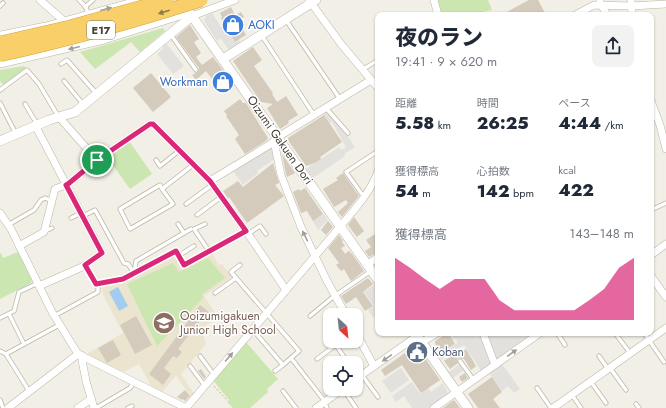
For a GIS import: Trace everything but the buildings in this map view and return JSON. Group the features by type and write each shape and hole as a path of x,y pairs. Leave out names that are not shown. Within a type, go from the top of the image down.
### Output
{"highway":[{"name":"E17","path":"0,43 69,27 167,0"},
{"name":"E17","path":"0,55 109,28 201,0"}],"street":[{"path":"40,0 63,20"},
{"path":"0,35 140,0"},
{"name":"Oizumi Gakuen Dori","path":"181,0 277,139 375,276"},
{"path":"0,141 36,125 75,112 192,16 235,0"},
{"path":"434,0 437,12"},
{"path":"223,60 262,36 312,1 362,70 375,84"},
{"path":"601,2 606,12"},
{"path":"581,12 601,2 666,4"},
{"path":"0,64 104,40 186,14 192,16"},
{"path":"167,21 172,24 172,32"},
{"path":"24,30 30,58"},
{"path":"211,183 277,139 371,80"},
{"path":"654,109 666,149"},
{"path":"58,117 97,160"},
{"path":"19,246 44,232 55,189 68,184 97,160 150,124 153,124 211,183 247,232 286,290"},
{"path":"36,125 102,253 85,265 38,285"},
{"path":"277,139 281,175 301,228 342,308"},
{"path":"79,355 186,408 364,198 375,179"},
{"path":"0,213 8,225 59,325 79,355 91,399 95,408"},
{"path":"654,253 666,244"},
{"path":"369,268 375,261"},
{"path":"654,281 666,297"},
{"path":"552,408 666,328"},
{"path":"484,336 495,365"},
{"path":"434,408 536,336"},
{"path":"363,374 418,337 468,408"},
{"path":"363,346 374,366"},
{"path":"8,408 79,355"},
{"path":"316,408 325,405 335,396"},
{"path":"78,408 91,399"}],"lane":[{"path":"79,0 85,7 88,14"},
{"path":"85,7 93,0"},
{"path":"286,20 340,99"},
{"path":"172,32 196,70"},
{"path":"262,36 314,116"},
{"path":"61,64 67,60 97,94"},
{"path":"186,66 191,62"},
{"path":"362,70 375,62"},
{"path":"0,90 27,70 39,84 58,117"},
{"path":"64,80 84,105"},
{"path":"0,103 2,111 16,134"},
{"path":"25,104 36,125"},
{"path":"326,108 348,133"},
{"path":"156,160 160,166 180,150"},
{"path":"364,198 346,172 375,153"},
{"path":"162,189 194,164"},
{"path":"186,204 211,183"},
{"path":"160,185 162,189 173,204 130,229 120,209 160,185"},
{"path":"197,214 221,197"},
{"path":"8,225 34,210 41,200 45,198 52,201"},
{"path":"654,209 666,203"},
{"path":"71,218 95,210 124,264 128,264 134,273"},
{"path":"178,224 184,234"},
{"path":"205,224 194,229 209,251"},
{"path":"96,284 123,279 176,251 184,265 260,226 266,234"},
{"path":"44,232 52,228"},
{"path":"134,273 136,261 191,229"},
{"path":"178,256 194,246"},
{"path":"54,316 98,292 98,288 85,265"},
{"path":"240,265 231,272 299,351 275,371"},
{"path":"310,316 369,268"},
{"path":"215,293 236,278"},
{"path":"0,318 14,311 19,292 38,285"},
{"path":"9,314 24,344"},
{"path":"6,354 59,325"},
{"path":"253,330 283,365"},
{"path":"558,336 565,345"},
{"path":"617,336 630,354"},
{"path":"646,336 664,362"},
{"path":"317,358 332,348"},
{"path":"0,350 6,354 30,392"},
{"path":"200,356 209,380"},
{"path":"599,356 626,390"},
{"path":"291,358 323,399 325,405"},
{"path":"460,361 474,380"},
{"path":"190,366 209,380"},
{"path":"95,408 130,388 134,382"},
{"path":"363,382 378,397"},
{"path":"591,382 606,403"},
{"path":"537,388 552,408"},
{"path":"284,391 296,408"},
{"path":"572,395 581,408"},
{"path":"348,396 356,408"},
{"path":"0,400 3,408"},
{"path":"636,404 639,408"},
{"path":"128,408 132,406"}],"path":[{"path":"209,380 227,400"}],"shaded area":[{"path":"212,13 221,27 226,26 235,42 239,40 240,43 230,51 221,39 217,41 204,21 206,16"},
{"path":"165,42 184,66 173,74 157,54 164,48 161,45"},
{"path":"326,111 345,132 355,147 344,154 345,156 313,178 306,169 339,147 342,150 346,147 332,122 330,123 323,113"},
{"path":"270,148 273,149 275,159 257,171 258,173 243,185 233,171"},
{"path":"324,214 328,220 318,230 313,221"},
{"name":"Ooizumigakuen Junior High School","path":"211,252 219,265 222,264 232,277 204,296 218,317 201,329 206,344 181,374 193,392 196,392 191,398 176,376 162,392 151,386 139,364 123,372 88,356 88,353 123,333 103,295 102,285 124,281 174,256 182,268"},
{"path":"374,285 375,286 375,316 373,317 368,310 374,306 364,292"},
{"path":"452,336 477,336 471,341 478,336 482,336 492,362 482,372 464,345 441,360 439,356 457,343 456,339 454,340"},
{"path":"487,336 533,336 499,360 496,359"},
{"path":"460,364 464,370 453,378 449,372"},
{"path":"502,364 520,389 514,393 508,386 502,391 489,373"},
{"path":"401,368 409,380 391,393 382,381"},
{"path":"412,382 420,394 428,388 431,392 443,383 448,393 430,408 412,408 404,396 396,402 392,396"}],"green space":[{"path":"437,0 488,0 492,10 482,12 440,12"},
{"path":"163,28 165,31 140,52 131,42 95,69 80,52"},
{"path":"24,66 26,68 3,85 0,81 0,70"},
{"path":"129,141 152,174 130,189 107,157"},
{"path":"18,252 32,280 31,283 0,299 0,254 1,253 3,258"},
{"path":"208,258 225,278 202,294 203,298 157,346 127,284 173,263 179,272"},
{"path":"246,342 278,379 267,389 268,392 250,408 233,408 227,402 229,400 213,380"}],"water":[{"path":"118,287 128,306 119,311 109,292"}],"place":[{"name":"AOKI","path":"233,25"},
{"name":"Workman","path":"223,82"},
{"name":"Ooizumigakuen Junior High School","path":"164,323"},
{"name":"Koban","path":"417,352"}],"route":[{"path":"150,124 153,124 210,181 246,231 184,265 176,251 123,279 96,284 85,265 102,253 66,185 97,160 150,124"}]}
